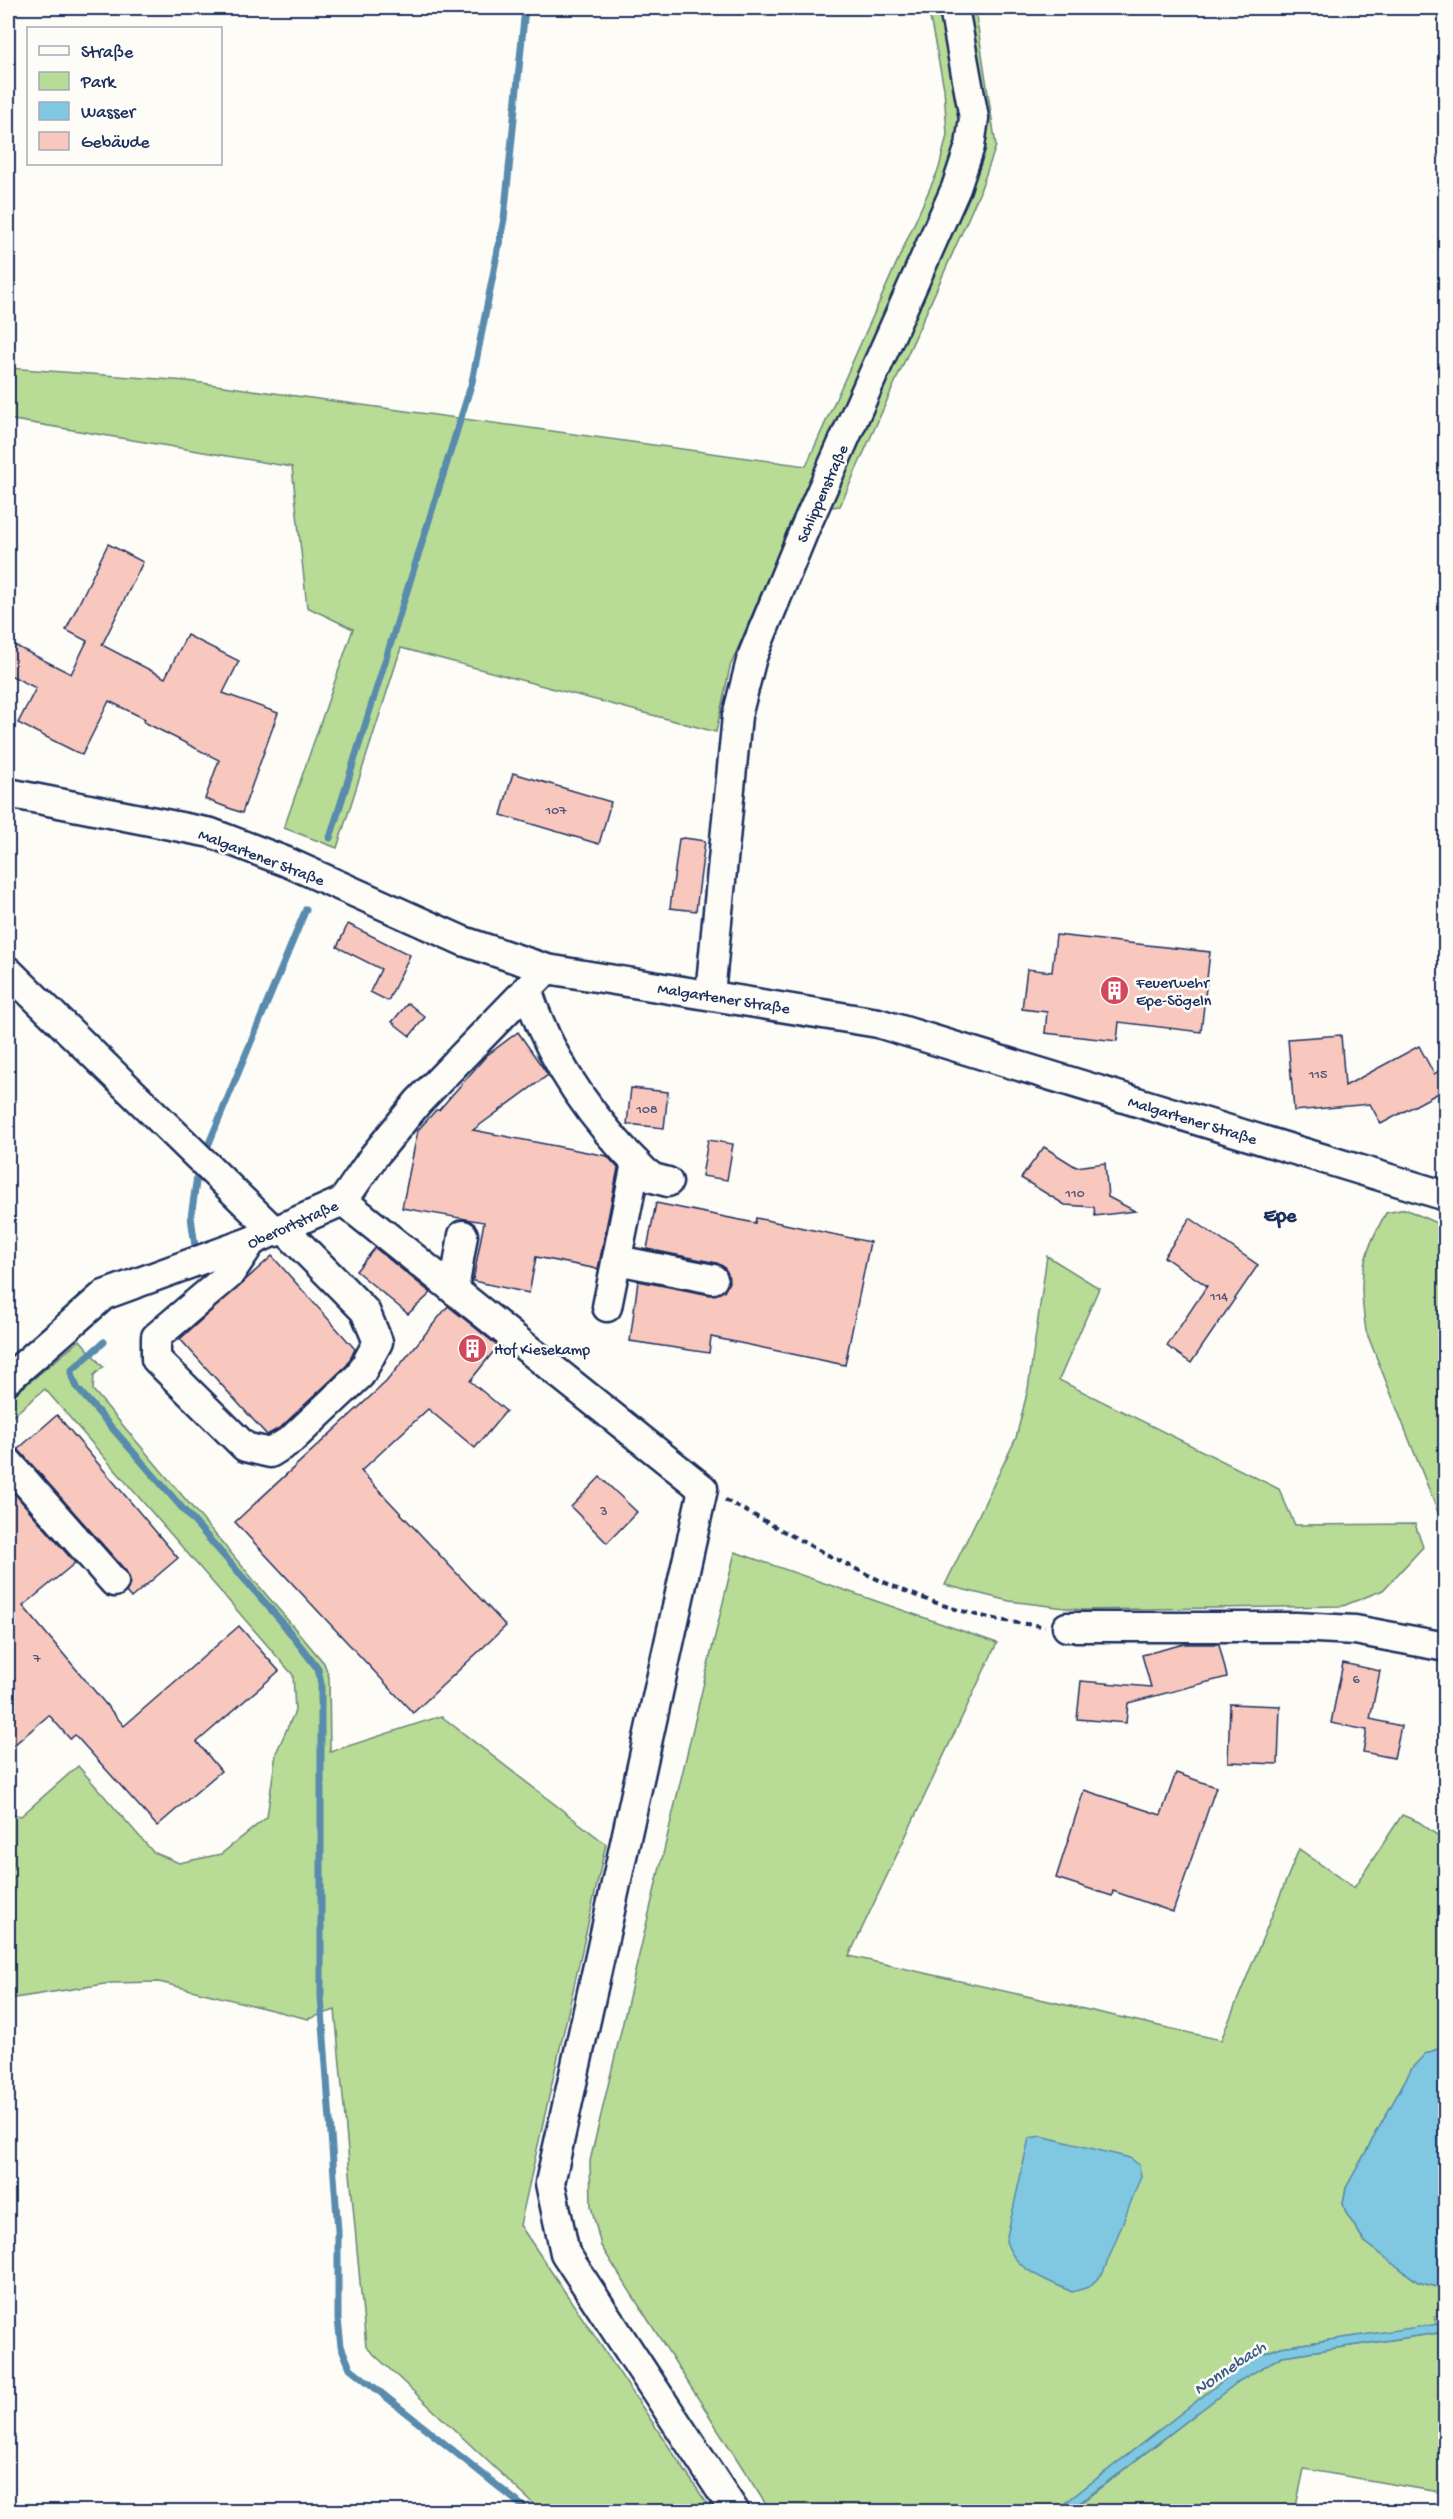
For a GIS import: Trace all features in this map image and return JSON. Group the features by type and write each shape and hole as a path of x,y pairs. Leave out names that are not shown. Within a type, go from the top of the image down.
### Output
{"street":[{"name":"Schlippenstraße","path":"710,994 737,716 752,657 805,528 956,188 970,146 974,118 954,8"},
{"name":"Malgartener Straße","path":"8,793 211,833 287,862 463,942 548,969 878,1023 1446,1196"},
{"name":"Oberortstraße","path":"8,1379 104,1295 270,1234 343,1201 374,1156 418,1102 548,969"},
{"path":"8,971 201,1161 270,1234 365,1311 378,1342 360,1375 291,1440 270,1453 245,1447 156,1359 156,1337 229,1275 270,1234"},
{"path":"527,989 537,1024 560,1065 592,1111 636,1163 653,1179 668,1182"},
{"path":"607,1307 636,1163"},
{"path":"343,1201 704,1489 550,2183 565,2253 735,2511"},
{"path":"454,1290 463,1235"},
{"path":"617,1260 713,1279"},
{"path":"8,1462 114,1582"},
{"path":"1066,1628 1355,1630 1446,1647"}],"path":[{"path":"704,1489 906,1594 972,1615 1014,1624 1066,1628"}],"green space":[{"path":"928,8 975,8 996,146 979,194 840,506 796,511 730,667 716,732 401,648 337,848 284,828 353,629 307,607 292,467 8,419 8,368 187,381 806,466 939,168 947,135 944,88"},
{"path":"1405,1209 1445,1227 1445,1530 1366,1331 1363,1313 1363,1270 1371,1243 1386,1213"},
{"path":"1047,1256 1099,1288 1059,1380 1279,1489 1295,1525 1415,1524 1423,1547 1383,1590 1343,1606 1082,1610 1009,1601 945,1585 1016,1438 1028,1389"},
{"path":"80,1340 103,1367 94,1375 93,1390 324,1663 329,1677 330,1752 441,1716 606,1844 520,2225 712,2511 541,2511 366,2347 335,2010 308,2019 159,1982 111,1983 8,1999 8,1813 21,1816 78,1766 153,1852 179,1863 221,1854 267,1817 276,1753 295,1711 293,1675 45,1389 8,1420 8,1400"},
{"path":"735,1552 997,1643 849,1956 1221,2040 1299,1849 1354,1888 1402,1815 1419,1822 1445,1841 1445,2048 1442,2047 1412,2068 1346,2188 1343,2203 1346,2213 1365,2242 1418,2282 1445,2289 1445,2315 1435,2317 1436,2325 1281,2347 1260,2355 1238,2369 1055,2511 770,2511 601,2246 591,2206 590,2161"},
{"path":"1445,2332 1445,2493 1304,2469 1295,2511 1069,2512 1239,2381 1282,2356"}],"water":[{"path":"1442,2047 1446,2048 1445,2289 1418,2282 1365,2242 1346,2213 1343,2203 1346,2188 1412,2068 1425,2054"},
{"path":"1041,2136 1130,2158 1139,2165 1141,2176 1103,2273 1089,2287 1072,2292 1024,2267 1016,2260 1006,2241 1029,2138"},
{"path":"1445,2323 1445,2332 1282,2356 1239,2381 1069,2511 1055,2511 1238,2369 1260,2355 1281,2347"}],"building":[{"path":"108,544 143,562 102,645 165,678 187,635 239,661 223,693 278,713 242,813 205,799 219,760 144,722 145,719 109,701 82,755 18,723 36,688 8,674 8,642 71,674 87,641 66,630"},
{"path":"513,773 611,802 599,844 501,815"},
{"path":"679,839 705,841 696,911 670,908"},
{"path":"348,924 410,955 388,1001 370,992 381,969 337,947"},
{"name":"Feuerwehr Epe-Sögeln","path":"1056,935 1210,952 1201,1032 1119,1022 1117,1041 1045,1033 1047,1012 1022,1009 1027,969 1052,972"},
{"path":"408,1003 425,1017 410,1036 392,1022"},
{"path":"518,1032 548,1075 473,1130 607,1156 618,1168 598,1269 536,1257 529,1293 473,1281 484,1222 402,1208 418,1130 436,1110 439,1110 486,1056"},
{"path":"1341,1035 1345,1086 1419,1046 1434,1074 1446,1067 1446,1089 1381,1124 1370,1104 1294,1111 1288,1039"},
{"path":"631,1088 668,1092 664,1128 627,1124"},
{"path":"708,1140 733,1144 727,1180 702,1176"},
{"path":"1044,1147 1076,1167 1105,1163 1108,1197 1135,1211 1095,1216 1094,1207 1065,1205 1021,1178"},
{"path":"656,1203 755,1223 756,1218 870,1242 845,1365 711,1337 709,1353 630,1341 638,1281 710,1295 725,1290 729,1282 724,1267 717,1263 647,1249"},
{"path":"1190,1218 1258,1265 1191,1363 1167,1346 1207,1286 1164,1257"},
{"path":"375,1248 431,1293 408,1314 356,1271"},
{"path":"272,1256 355,1349 347,1365 281,1427 267,1435 180,1339"},
{"path":"448,1306 498,1346 470,1381 506,1411 475,1448 428,1409 361,1471 506,1626 413,1713 235,1522 386,1382"},
{"path":"57,1415 178,1558 131,1598 126,1592 130,1579 126,1571 18,1449"},
{"path":"600,1477 637,1512 607,1543 571,1507"},
{"path":"8,1486 75,1563 23,1606 124,1726 239,1626 279,1671 197,1742 221,1771 157,1826 75,1735 70,1739 49,1715 8,1750"},
{"path":"1184,1644 1219,1644 1227,1677 1128,1703 1126,1723 1077,1719 1081,1681 1151,1687 1142,1655"},
{"path":"1343,1663 1380,1671 1370,1719 1401,1726 1394,1758 1363,1752 1367,1730 1331,1723"},
{"path":"1230,1704 1280,1706 1278,1764 1228,1762"},
{"path":"1176,1773 1216,1787 1173,1912 1113,1891 1112,1896 1056,1878 1084,1790 1161,1815"}],"waterway":[{"path":"330,838 472,382 504,219 525,8"},
{"path":"205,1153 306,909"},
{"path":"195,1246 191,1217 198,1169"},
{"path":"104,1342 72,1370 72,1377 78,1389 281,1621 318,1669 321,1684 321,1997 338,2231 338,2319 341,2346 350,2368 530,2512"}],"place":[{"name":"Feuerwehr Epe-Sögeln","path":"1115,990"},
{"name":"Hof Kiesekamp","path":"473,1348"}],"district":[{"name":"Epe","path":"1280,1214"}],"water label":[{"name":"Nonnebach","path":"1229,2367"}]}
